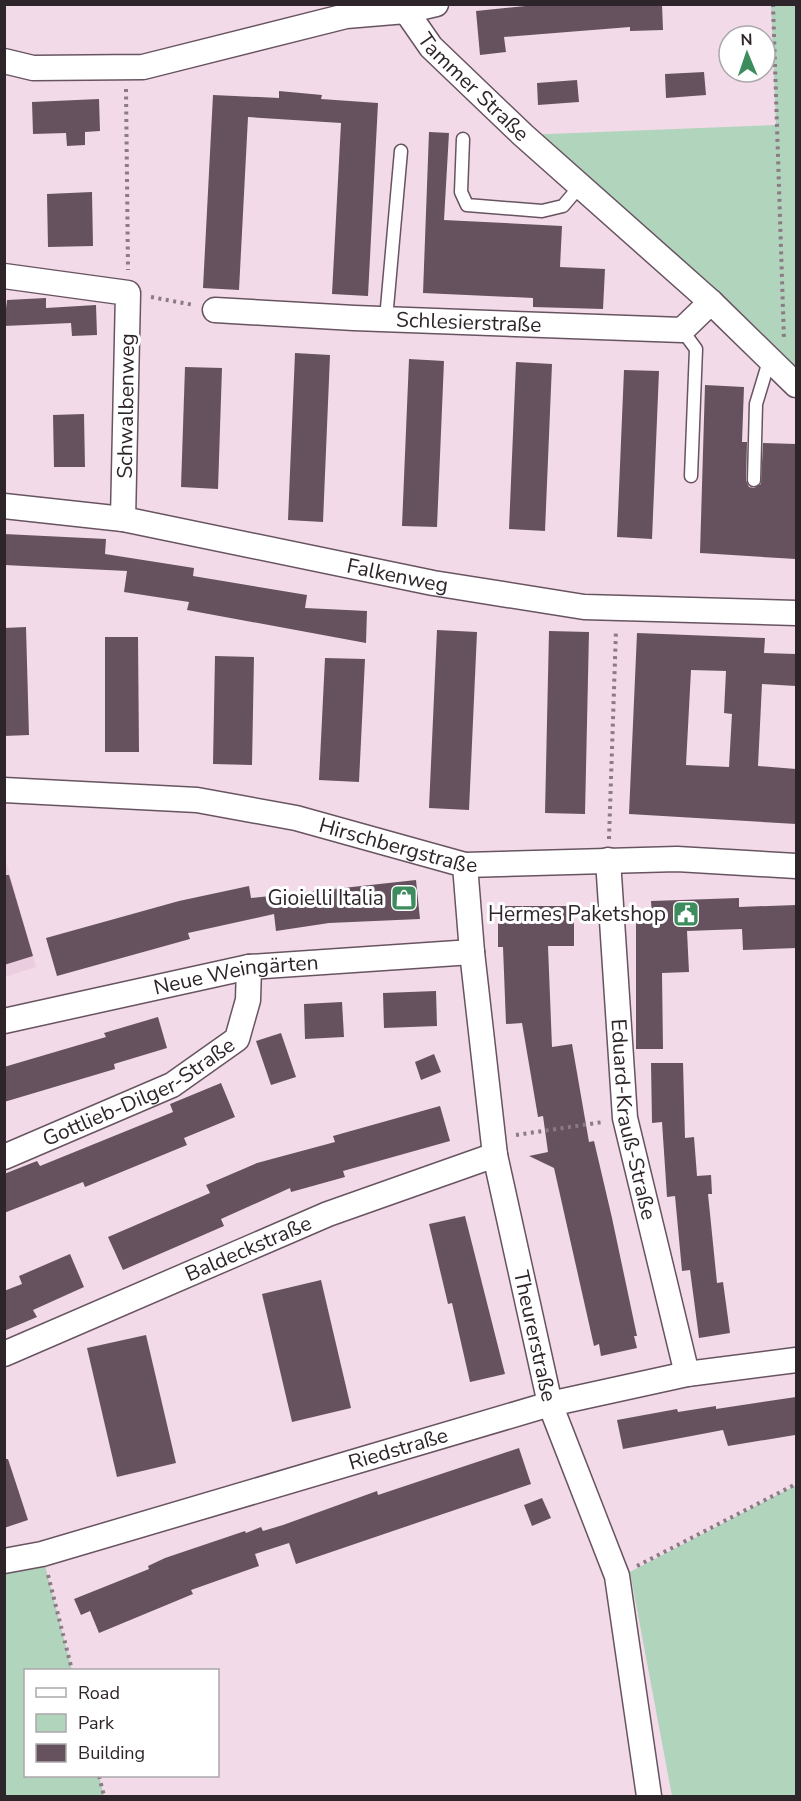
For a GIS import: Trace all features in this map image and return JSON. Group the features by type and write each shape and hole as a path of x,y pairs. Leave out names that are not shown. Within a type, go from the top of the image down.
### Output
{"street":[{"path":"406,11 436,4"},
{"name":"Tammer Straße","path":"4,61 33,68 143,67 346,16 406,11 431,47 523,135 711,302 776,353 796,385"},
{"path":"4,276 128,293"},
{"name":"Schwalbenweg","path":"123,519 128,293"},
{"path":"682,330 711,302"},
{"name":"Schlesierstraße","path":"215,309 386,319 682,330"},
{"name":"Falkenweg","path":"4,506 123,519 433,584 584,607 796,613"},
{"name":"Hirschbergstraße","path":"4,790 197,800 296,818 465,865 677,860 796,866"},
{"name":"Eduard-Krauß-Straße","path":"608,860 625,1118 687,1374"},
{"name":"Theurerstraße","path":"465,865 472,952 494,1147 549,1404 617,1576 650,1797"},
{"name":"Neue Weingärten","path":"4,1021 249,967 472,952"},
{"name":"Gottlieb-Dilger-Straße","path":"4,1157 172,1085 237,1040 248,1000 249,967"},
{"name":"Baldeckstraße","path":"4,1354 328,1214 494,1147"},
{"name":"Riedstraße","path":"4,1562 42,1554 549,1404 687,1374 796,1359"}],"lane":[{"path":"463,139 461,192 467,205 542,211 563,206 580,186"},
{"path":"386,319 401,151"},
{"path":"682,330 696,349 691,476"},
{"path":"754,480 756,404 776,353"}],"path":[{"path":"772,4 776,353"},
{"path":"126,67 128,293 215,309"},
{"path":"608,860 616,608"},
{"path":"494,1147 625,1118"},
{"path":"617,1576 796,1484"},
{"path":"42,1554 71,1669"},
{"path":"99,1777 104,1797"}],"shaded area":[{"path":"4,854 36,967 5,977 4,977"}],"green space":[{"path":"771,5 796,5 796,385 523,135 776,125 774,84 777,84 777,24 772,24"},
{"path":"796,1485 796,1796 672,1796 630,1572"},
{"path":"42,1554 72,1669 24,1669 24,1777 99,1777 104,1796 5,1796 5,1561"}],"building":[{"path":"546,4 662,4 663,30 630,31 630,27 504,37 506,52 480,55 476,11"},
{"path":"704,72 706,95 666,98 665,74"},
{"path":"577,80 579,102 538,105 537,83"},
{"path":"279,91 322,95 321,99 378,103 368,296 332,294 341,123 248,117 239,290 203,288 213,95 279,98"},
{"path":"99,99 100,131 85,132 85,145 67,146 66,133 33,134 32,102"},
{"path":"429,132 449,133 444,220 562,226 560,267 605,269 603,309 533,307 533,298 423,293"},
{"path":"92,192 93,246 48,247 47,194"},
{"path":"46,298 46,308 96,305 97,335 72,336 71,323 4,326 7,300"},
{"path":"295,353 330,355 323,522 288,520"},
{"path":"409,359 444,361 437,527 402,526"},
{"path":"516,362 552,364 545,531 509,529"},
{"path":"185,367 222,368 218,489 181,487"},
{"path":"624,370 659,371 652,539 617,537"},
{"path":"705,385 744,387 742,442 747,442 746,480 749,487 754,488 761,484 763,443 796,444 796,559 700,553"},
{"path":"84,414 85,467 54,467 53,415"},
{"path":"4,534 106,539 105,554 194,568 193,576 307,595 305,608 367,611 366,643 187,610 189,602 124,592 127,571 4,565"},
{"path":"26,627 29,735 4,736 4,628"},
{"path":"437,630 477,632 469,810 429,808"},
{"path":"549,631 589,632 585,814 545,813"},
{"path":"637,633 765,638 764,653 796,654 796,686 762,684 758,766 796,769 796,824 629,814","holes":["691,670 726,671 724,713 732,714 729,767 686,765"]},
{"path":"105,637 138,637 139,752 105,752"},
{"path":"215,656 254,657 252,765 213,764"},
{"path":"325,658 365,659 359,782 319,780"},
{"path":"4,875 9,875 33,956 4,965"},
{"path":"416,880 420,919 329,923 276,931 274,914 188,933 190,939 57,976 46,938 179,901 249,886 251,898"},
{"path":"739,898 739,907 796,905 796,948 743,950 742,929 687,931 689,972 662,973 663,1049 636,1049 636,915 652,915 651,901"},
{"path":"498,906 574,906 574,946 548,946 552,1047 572,1044 589,1142 594,1141 612,1218 637,1336 634,1336 637,1348 601,1356 599,1344 594,1346 554,1168 529,1156 548,1152 543,1116 538,1117 522,1023 506,1024 503,947 498,947"},
{"path":"436,991 437,1026 384,1028 383,993"},
{"path":"342,1002 344,1037 305,1039 304,1004"},
{"path":"158,1017 167,1048 114,1064 115,1069 4,1102 4,1067 106,1037 104,1033"},
{"path":"281,1033 296,1077 271,1085 256,1041"},
{"path":"434,1054 441,1072 421,1080 415,1062"},
{"path":"651,1063 683,1063 685,1138 694,1137 697,1176 711,1175 712,1194 708,1194 717,1283 723,1282 730,1333 699,1338 690,1270 682,1271 675,1196 667,1197 662,1122 652,1123"},
{"path":"221,1083 235,1117 184,1138 187,1145 85,1187 83,1182 4,1213 4,1174 37,1161 40,1166 173,1112 170,1104"},
{"path":"440,1106 450,1141 343,1171 345,1177 291,1192 290,1188 221,1219 224,1226 123,1270 108,1237 210,1193 206,1185 257,1163 335,1142 333,1136"},
{"path":"465,1216 505,1374 470,1382 452,1303 448,1304 429,1224"},
{"path":"70,1254 84,1287 33,1310 37,1317 4,1331 4,1291 22,1284 19,1276"},
{"path":"321,1280 351,1408 292,1422 262,1294"},
{"path":"146,1335 176,1463 117,1477 87,1348"},
{"path":"796,1397 795,1435 728,1446 723,1430 623,1449 617,1420 677,1409 678,1412 716,1406 716,1409"},
{"path":"519,1448 531,1484 296,1564 289,1543 255,1554 259,1566 191,1590 193,1594 99,1633 90,1611 81,1615 74,1599 149,1569 148,1566 165,1558 245,1531 246,1533 261,1527 263,1531 283,1525 377,1491 378,1495"},
{"path":"4,1459 8,1459 28,1520 4,1528"},
{"path":"542,1498 551,1518 532,1526 524,1505"}],"place":[{"name":"Gioielli Italia","path":"404,898"},
{"name":"Hermes Paketshop","path":"686,914"}]}
